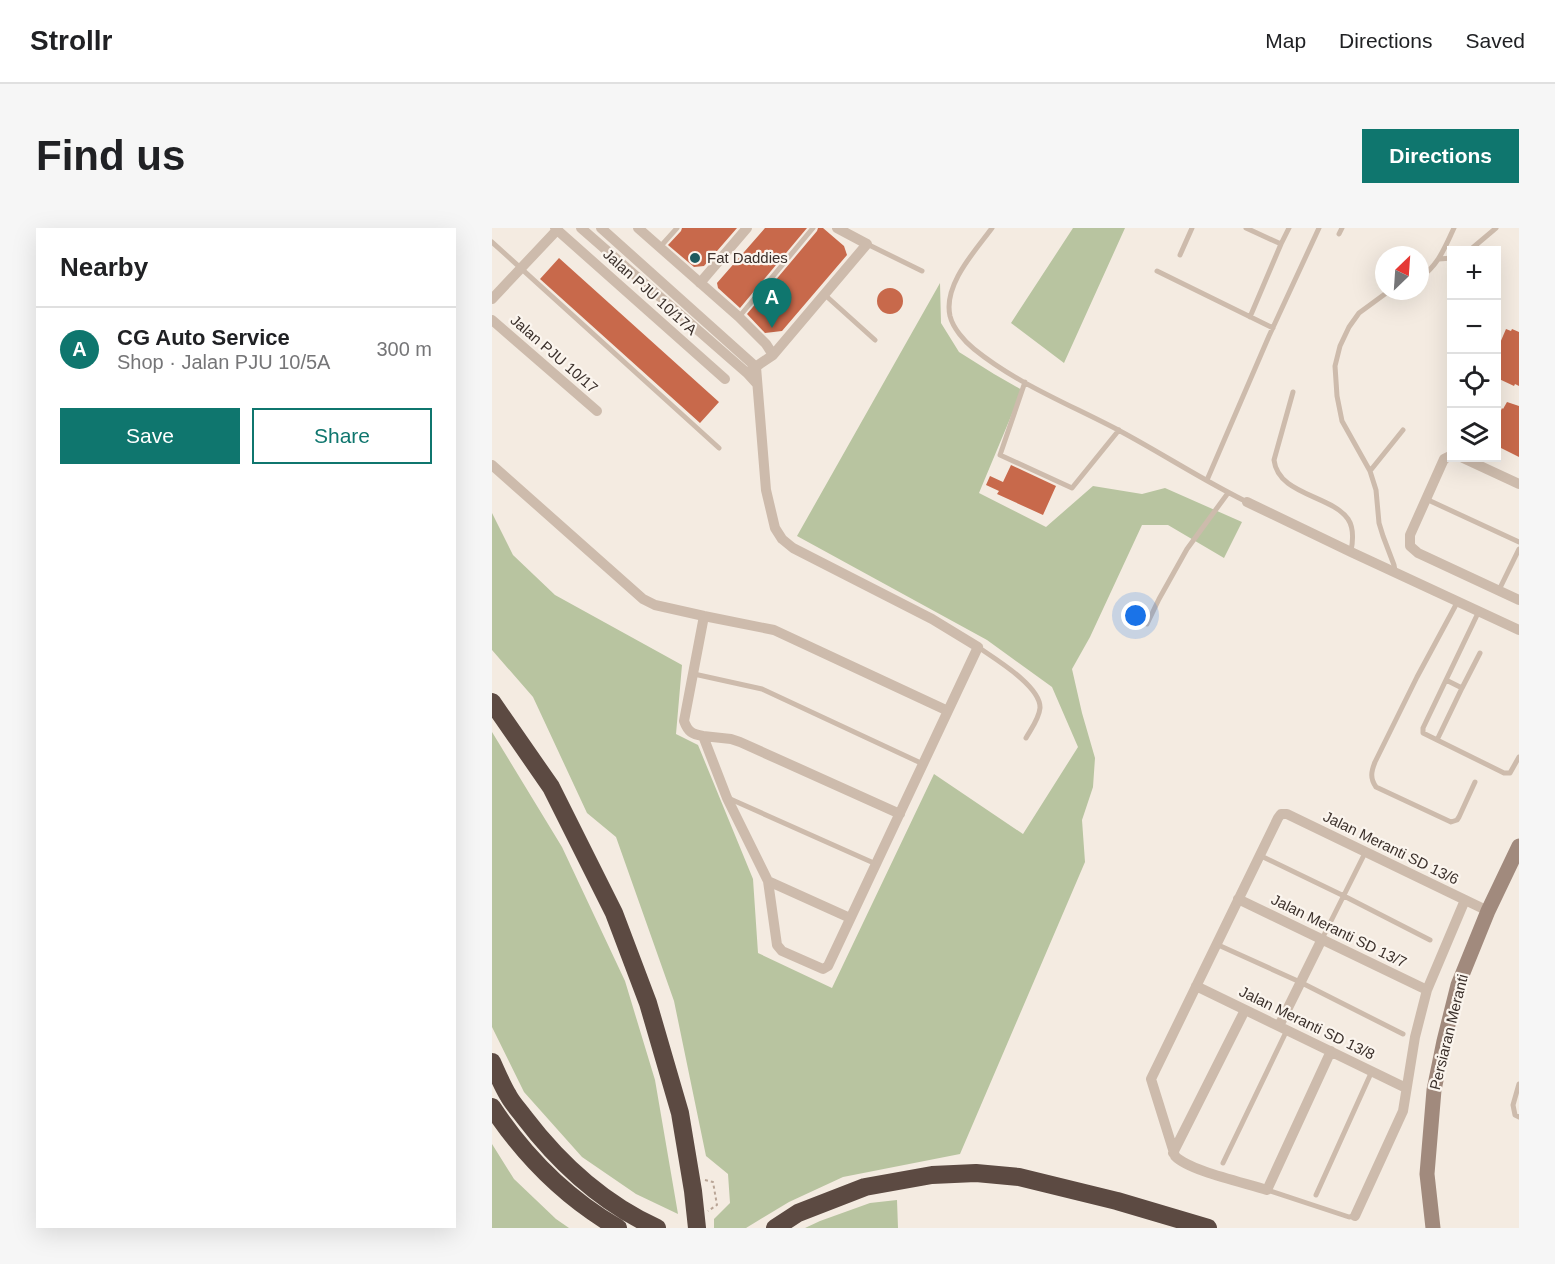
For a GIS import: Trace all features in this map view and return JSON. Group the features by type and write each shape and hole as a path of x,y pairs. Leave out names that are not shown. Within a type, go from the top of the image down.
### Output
{"highway":[{"path":"492,702 551,787 614,913 648,1003 680,1113 697,1228"},
{"path":"492,1062 508,1096 534,1130 566,1164 605,1199 657,1228"},
{"path":"492,1107 522,1149 547,1175 598,1217 618,1228"},
{"path":"775,1228 798,1214 865,1187 932,1176 976,1173 1019,1177 1117,1201 1208,1228"}],"street":[{"path":"581,228 752,370"},
{"path":"601,228 752,370 757,384 766,490 775,528 782,539 793,548 932,619 978,647 828,966 823,969 782,951 777,945 768,881 727,798 703,736"},
{"path":"638,228 739,317 766,344 773,356"},
{"path":"700,284 747,228"},
{"path":"752,370 773,356 867,244 837,228"},
{"path":"492,299 556,229"},
{"name":"Jalan PJU 10/17A","path":"556,229 725,379"},
{"name":"Jalan PJU 10/17","path":"492,320 597,411"},
{"path":"1447,458 1444,459 1410,535 1410,546 1418,553 1519,600"},
{"path":"1472,462 1519,484"},
{"path":"492,465 643,599 655,605 774,630 948,711"},
{"path":"1247,502 1519,630"},
{"path":"704,616 684,721 686,728 693,734 740,742 900,814"},
{"name":"Jalan Meranti SD 13/6","path":"1259,855 1278,818 1281,814 1287,814 1488,911"},
{"name":"Persiaran Meranti","path":"1433,1228 1427,1174 1434,1090 1458,985 1488,911 1519,846"},
{"path":"1259,855 1150,1079 1173,1153 1185,1164 1267,1190 1331,1051"},
{"path":"768,881 850,918"},
{"name":"Jalan Meranti SD 13/7","path":"1238,899 1427,990"},
{"path":"1354,1216 1405,1104 1415,1037 1427,990 1465,900"},
{"path":"1283,1028 1300,982 1322,939"},
{"name":"Jalan Meranti SD 13/8","path":"1196,986 1406,1088"},
{"path":"1173,1153 1245,1010"}],"lane":[{"path":"660,248 677,228"},
{"path":"739,317 813,228"},
{"path":"992,228 963,268 953,288 949,304 951,318 960,335 973,348 1025,382 1119,430 1247,502"},
{"path":"1180,255 1192,228"},
{"path":"1246,228 1281,244"},
{"path":"1250,317 1289,228"},
{"path":"1207,480 1319,228"},
{"path":"1339,234 1342,228"},
{"path":"1429,271 1439,260 1454,228"},
{"path":"1475,246 1496,228"},
{"path":"492,242 719,448"},
{"path":"867,244 922,271"},
{"path":"1439,260 1447,259"},
{"path":"1157,271 1273,328"},
{"path":"825,295 876,340"},
{"path":"1377,300 1359,313 1340,346 1335,366 1337,396 1342,421 1370,471 1376,490 1379,523 1395,573"},
{"path":"1025,382 1000,455 1072,489 1119,430"},
{"path":"1293,392 1274,460 1275,468 1289,484 1340,511 1348,519 1353,541 1351,552"},
{"path":"1370,471 1403,430"},
{"path":"1148,624 1187,549 1228,493"},
{"path":"1426,499 1519,542"},
{"path":"1499,590 1519,549"},
{"path":"1458,602 1417,677 1375,762 1371,780 1376,787 1451,822 1459,817 1475,782"},
{"path":"1479,611 1423,732 1504,773 1510,773 1519,757"},
{"path":"978,647 1010,669 1030,688 1038,700 1040,707 1038,716 1026,738"},
{"path":"1437,740 1480,653"},
{"path":"694,674 762,688 923,764"},
{"path":"1446,680 1462,688"},
{"path":"727,798 876,864"},
{"path":"1322,939 1365,853"},
{"path":"1259,855 1430,940"},
{"path":"1216,944 1300,982 1403,1034"},
{"path":"1223,1163 1283,1028"},
{"path":"1316,1194 1372,1071"},
{"path":"1519,1084 1513,1105 1515,1115 1519,1117"},
{"path":"1267,1190 1349,1217 1354,1216"}],"green space":[{"path":"1073,228 1125,228 1064,363 1011,323"},
{"path":"940,283 941,323 959,352 1022,390 979,493 1046,527 1093,486 1142,494 1165,488 1242,522 1224,558 1168,525 1142,525 1090,637 1072,669 1095,758 1093,787 1082,820 1085,862 960,1154 843,1177 789,1202 746,1228 714,1228 714,1219 730,1203 728,1174 706,1156 674,1001 616,837 587,813 533,697 492,650 492,513 513,555 555,595 682,665 676,734 698,745 753,879 758,953 832,988 934,774 1023,834 1078,747 1052,687 987,640 797,536"},
{"path":"492,732 562,847 625,981 655,1080 678,1214 636,1194 582,1157 524,1092 492,1027"},
{"path":"492,1144 514,1179 556,1219 569,1228 492,1228"},
{"path":"897,1200 898,1228 805,1228 870,1203"}],"building":[{"path":"682,228 737,228 704,266 694,267 668,245"},
{"path":"765,228 807,228 740,308 718,288 717,283"},
{"path":"818,228 823,228 844,246 847,255 782,331 765,333 747,314"},
{"path":"559,258 719,402 700,423 540,279"},
{"path":"890,288 899,292 903,301 899,310 890,314 881,310 877,301 881,292"},
{"path":"1506,329 1519,332 1519,386 1501,380 1501,341"},
{"path":"1507,402 1519,406 1519,457 1501,448 1501,410"},
{"path":"1011,465 1056,486 1043,515 997,494 999,491 986,485 990,476 1003,482"}],"place":[{"name":"Fat Daddies","path":"695,258"},
{"name":"CG Auto Service","path":"772,328"}]}
